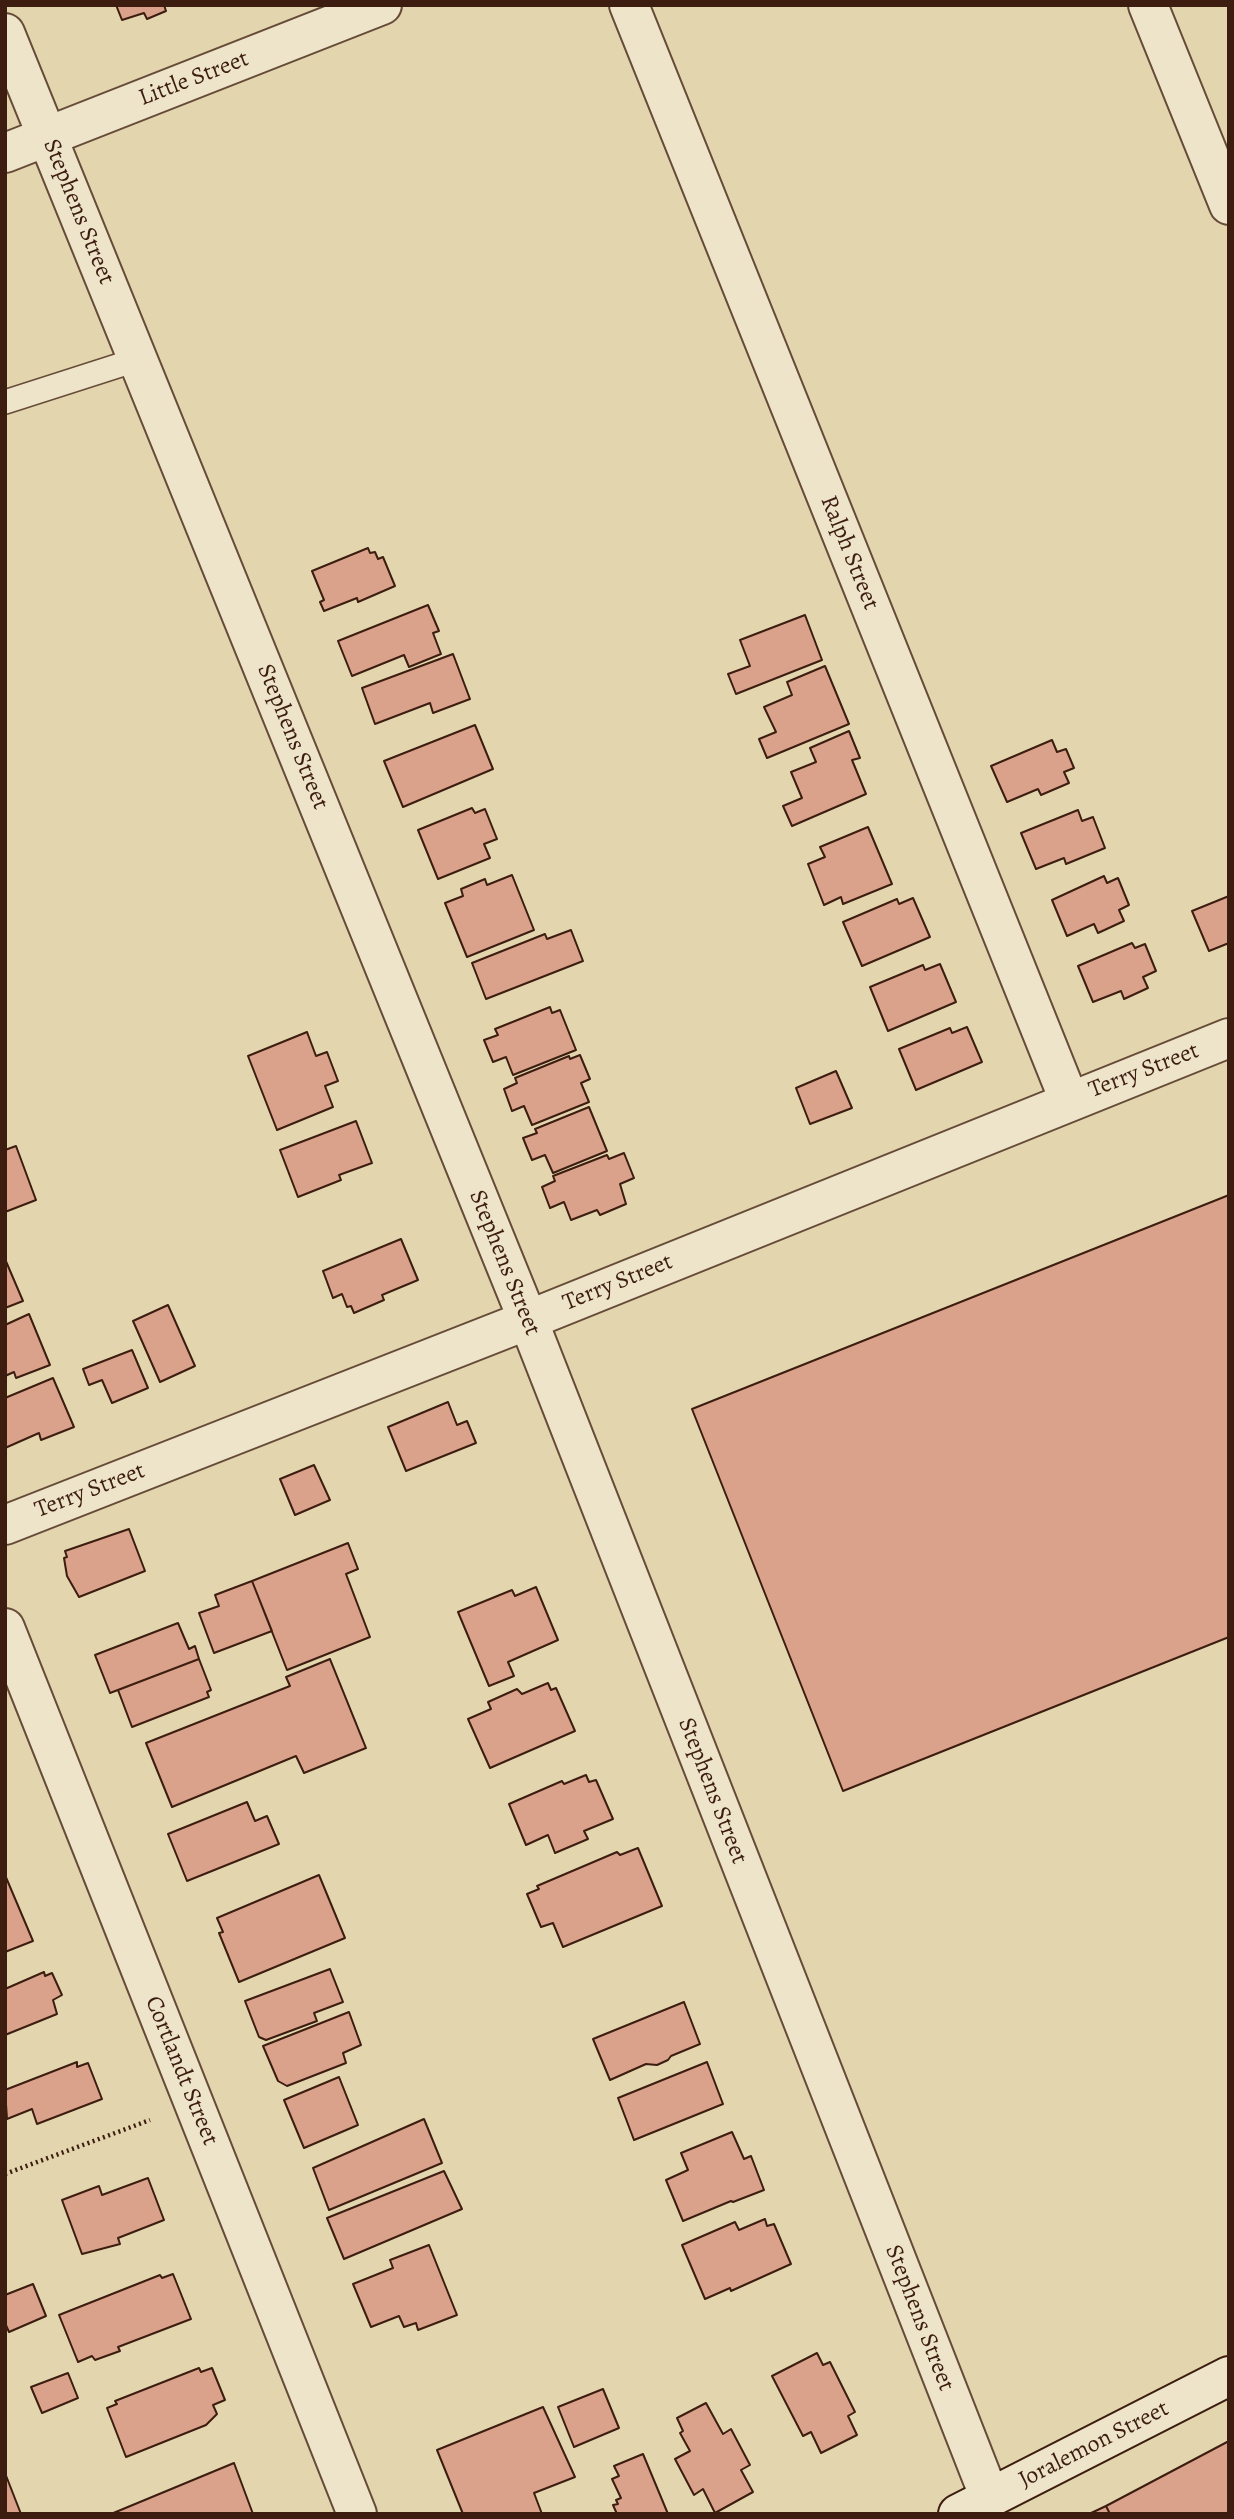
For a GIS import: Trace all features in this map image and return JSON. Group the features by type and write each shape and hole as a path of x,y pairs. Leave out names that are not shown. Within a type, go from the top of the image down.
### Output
{"street":[{"name":"Little Street","path":"5,153 382,5"},
{"name":"Ralph Street","path":"629,5 1069,1100"},
{"path":"1149,5 1229,205"},
{"name":"Stephens Street","path":"5,33 528,1320 974,2506"},
{"name":"Terry Street","path":"5,1525 528,1320 1069,1100 1229,1038"},
{"name":"Cortlandt Street","path":"5,1628 357,2514"},
{"name":"Joralemon Street","path":"974,2506 1229,2376"}],"lane":[{"path":"5,402 139,359"}],"path":[{"path":"5,2174 150,2120"}],"building":[{"path":"116,5 164,5 166,11 147,19 144,13 122,20"},
{"path":"368,548 370,553 375,552 378,559 383,557 395,586 358,602 357,598 324,611 320,602 324,600 312,571"},
{"path":"428,605 439,631 433,633 441,654 409,667 404,655 352,676 338,641"},
{"path":"805,615 822,660 736,694 728,674 750,666 740,640"},
{"path":"453,654 470,699 433,713 430,703 375,724 362,688"},
{"path":"825,666 849,724 767,758 759,739 776,732 764,707 792,695 787,682"},
{"path":"475,725 493,769 403,807 384,761"},
{"path":"849,731 860,758 852,760 866,794 792,826 783,806 802,798 791,772 816,762 810,748"},
{"path":"1052,740 1057,752 1066,749 1074,768 1064,772 1069,783 1041,795 1038,789 1007,802 991,766"},
{"path":"472,808 475,813 485,809 497,839 484,844 490,858 438,879 418,830"},
{"path":"1078,810 1082,821 1093,817 1105,848 1066,864 1064,858 1036,869 1021,833"},
{"path":"868,827 892,884 843,904 841,897 824,905 808,864 825,857 820,847"},
{"path":"512,875 534,930 467,957 445,903 463,896 461,889 485,879 487,885"},
{"path":"1104,876 1107,883 1118,878 1129,905 1119,910 1124,921 1098,933 1094,924 1067,936 1052,900"},
{"path":"1229,896 1229,943 1209,951 1192,911"},
{"path":"913,898 930,937 862,966 843,922 897,899 899,904"},
{"path":"571,930 583,961 486,999 472,963 545,934 547,939"},
{"path":"1132,943 1135,948 1145,944 1156,971 1143,977 1148,988 1124,999 1121,991 1093,1002 1078,966"},
{"path":"940,964 956,1002 888,1031 870,987 923,965 925,970"},
{"path":"550,1007 552,1013 560,1010 576,1050 513,1075 506,1057 493,1062 484,1040 498,1035 495,1029"},
{"path":"967,1027 982,1062 916,1090 899,1049 950,1028 952,1033"},
{"path":"307,1032 316,1056 327,1052 338,1081 325,1086 333,1107 277,1130 248,1056"},
{"path":"580,1055 590,1079 581,1083 589,1102 532,1125 524,1106 512,1111 504,1089 517,1083 515,1078 569,1056 570,1059"},
{"path":"836,1071 852,1108 810,1124 796,1088"},
{"path":"589,1107 607,1151 553,1173 545,1155 532,1160 523,1138 537,1133 535,1129"},
{"path":"356,1121 372,1163 339,1175 341,1180 298,1197 280,1150"},
{"path":"16,1146 36,1200 5,1212 5,1150"},
{"path":"624,1153 634,1178 620,1184 626,1204 600,1215 597,1210 571,1220 564,1202 550,1208 542,1187 555,1181 553,1176 607,1155 609,1159"},
{"path":"1229,1195 1229,1637 843,1791 692,1409"},
{"path":"401,1239 418,1280 382,1295 384,1300 354,1313 351,1306 347,1307 342,1294 333,1298 323,1271"},
{"path":"5,1259 23,1301 5,1308"},
{"path":"168,1305 195,1366 160,1382 133,1321"},
{"path":"29,1314 50,1365 16,1378 14,1372 5,1376 5,1325"},
{"path":"132,1350 148,1388 112,1403 102,1380 89,1385 83,1369"},
{"path":"53,1378 74,1427 41,1440 39,1433 5,1448 5,1398"},
{"path":"448,1402 457,1425 467,1421 476,1443 406,1471 388,1427"},
{"path":"314,1465 330,1500 295,1515 280,1479"},
{"path":"129,1529 145,1571 79,1597 67,1576 65,1551"},
{"path":"348,1543 358,1569 346,1574 370,1637 287,1670 252,1581"},
{"path":"252,1581 272,1631 214,1653 199,1613 219,1606 215,1595"},
{"path":"536,1587 558,1640 508,1662 514,1676 489,1686 458,1612 512,1590 515,1596"},
{"path":"178,1623 189,1649 195,1646 199,1659 110,1693 95,1655"},
{"path":"199,1659 211,1690 207,1692 209,1697 132,1727 118,1690"},
{"path":"330,1659 366,1748 304,1773 296,1756 172,1807 146,1743 290,1686 286,1677"},
{"path":"548,1683 551,1690 556,1688 575,1731 490,1768 468,1719 491,1709 488,1702 517,1689 522,1694"},
{"path":"586,1775 589,1782 596,1780 613,1819 584,1831 588,1839 555,1853 548,1835 526,1845 509,1804 562,1781 564,1784"},
{"path":"247,1802 255,1821 267,1816 279,1844 187,1881 168,1834"},
{"path":"638,1848 662,1906 563,1947 553,1923 541,1927 527,1894 539,1889 537,1886 617,1852 620,1855"},
{"path":"5,1875 33,1941 5,1952"},
{"path":"319,1875 345,1938 239,1982 219,1933 223,1932 217,1918"},
{"path":"330,1969 343,2002 314,2013 317,2021 266,2040 259,2037 245,2001"},
{"path":"44,1972 45,1976 52,1973 62,1995 53,2000 57,2014 5,2035 5,1989"},
{"path":"684,2002 700,2044 657,2065 646,2064 610,2080 593,2039"},
{"path":"349,2012 361,2045 343,2053 346,2063 287,2086 278,2081 263,2046"},
{"path":"77,2062 77,2067 88,2063 102,2099 37,2124 32,2109 7,2119 5,2090"},
{"path":"707,2062 723,2104 634,2140 618,2098"},
{"path":"339,2077 358,2125 304,2148 284,2100"},
{"path":"424,2119 442,2163 329,2210 313,2168"},
{"path":"732,2132 744,2159 751,2156 764,2190 683,2221 666,2180 688,2170 681,2153"},
{"path":"444,2171 462,2209 344,2259 327,2218"},
{"path":"148,2178 164,2220 118,2238 120,2244 82,2254 62,2200 99,2186 102,2195"},
{"path":"765,2219 767,2226 774,2224 791,2264 731,2291 730,2288 705,2299 682,2245 735,2222 739,2230"},
{"path":"429,2245 457,2315 418,2330 416,2323 404,2327 399,2316 371,2327 353,2284 393,2268 390,2260"},
{"path":"173,2274 191,2319 118,2347 120,2351 95,2360 92,2356 78,2362 59,2315 160,2275 162,2278"},
{"path":"33,2284 46,2316 9,2332 5,2323 5,2295"},
{"path":"817,2353 823,2365 830,2362 855,2412 848,2416 857,2435 821,2453 811,2432 803,2436 772,2376"},
{"path":"199,2368 201,2372 212,2368 225,2400 213,2405 217,2414 206,2425 126,2457 107,2408 117,2404 115,2401"},
{"path":"68,2373 78,2398 42,2413 31,2387"},
{"path":"603,2389 619,2428 574,2447 558,2407"},
{"path":"706,2403 723,2434 731,2429 750,2465 741,2470 753,2492 715,2513 703,2489 694,2495 675,2459 690,2451 680,2433 683,2431 677,2418"},
{"path":"543,2407 575,2477 534,2493 542,2514 463,2514 437,2450"},
{"path":"1229,2441 1229,2514 1110,2514 1106,2506"},
{"path":"643,2454 668,2514 617,2514 613,2505 618,2504 616,2500 621,2498 612,2479 619,2476 614,2466"},
{"path":"234,2463 253,2514 111,2514"},
{"path":"5,2473 21,2514 5,2514"},
{"path":"1106,2506 1110,2514 1089,2514"}]}
